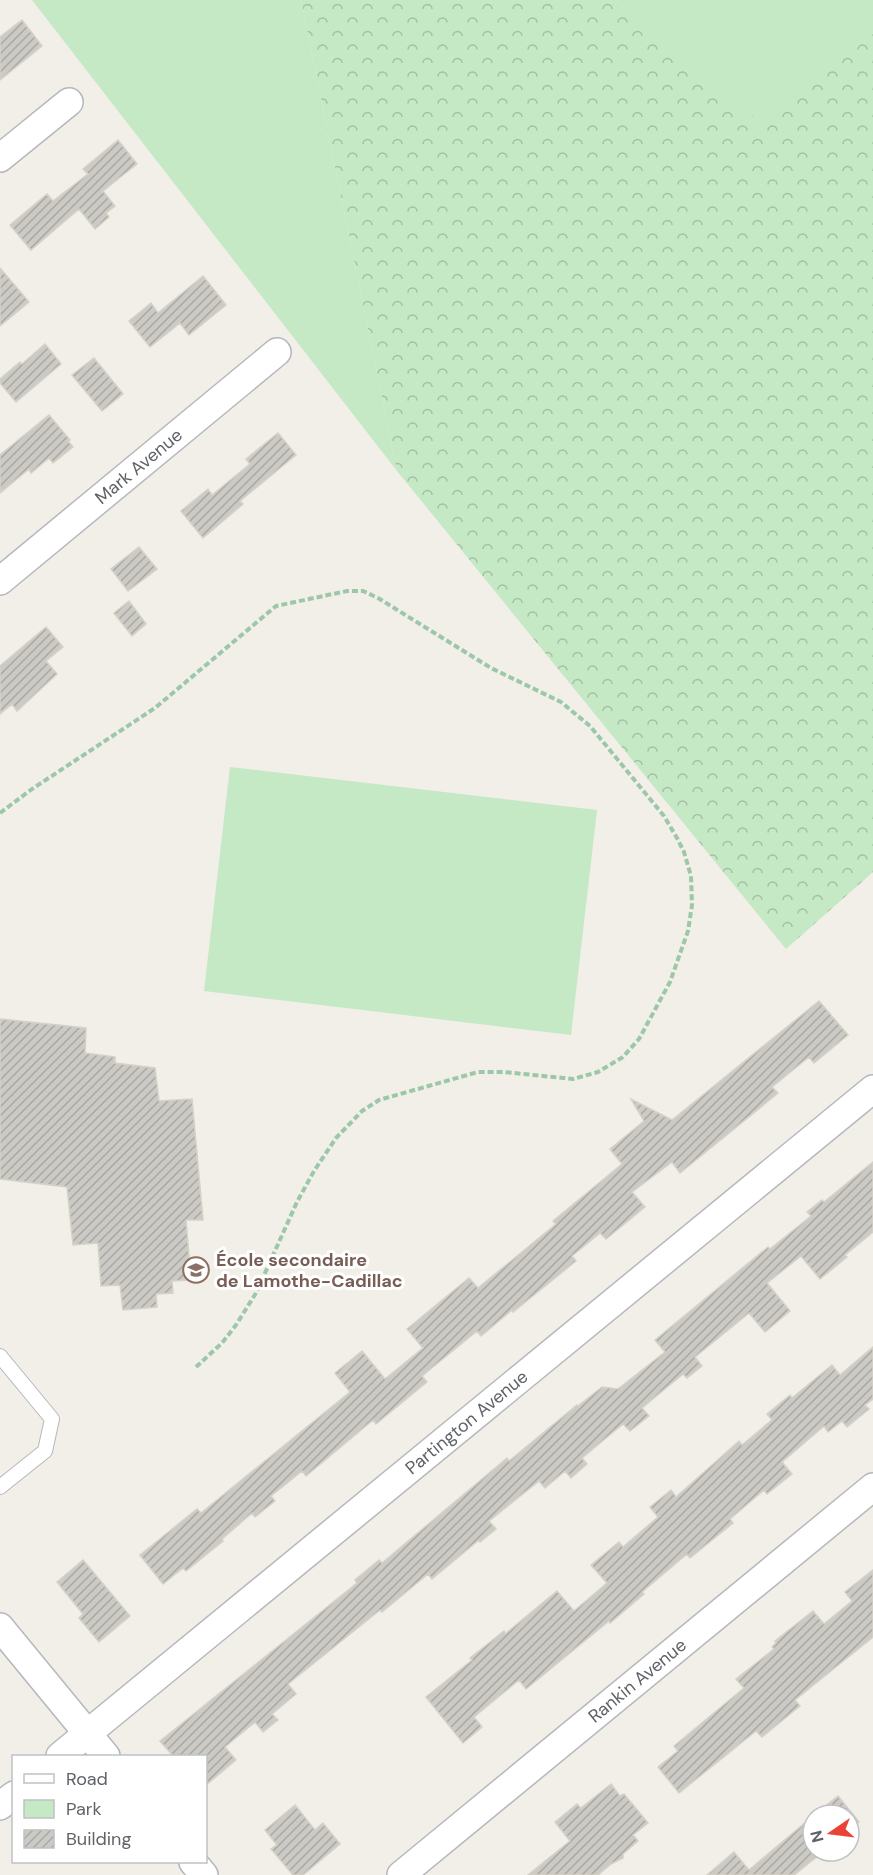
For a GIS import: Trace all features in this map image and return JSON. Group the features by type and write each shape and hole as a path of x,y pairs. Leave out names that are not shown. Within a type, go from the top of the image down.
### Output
{"street":[{"path":"0,158 69,102"},
{"name":"Mark Avenue","path":"0,581 277,352"},
{"name":"Partington Avenue","path":"61,1755 873,1089"},
{"name":"Rankin Avenue","path":"401,1875 873,1487"},
{"path":"0,1627 105,1755"},
{"path":"0,1806 12,1797"},
{"path":"194,1863 204,1875"}],"lane":[{"path":"0,1356 52,1419 45,1451 0,1487"}],"path":[{"path":"0,813 32,789 156,708 276,606 347,591 363,591 387,603 491,668 561,702 590,726 664,816 684,852 691,876 692,905 688,931 670,982 639,1039 623,1057 598,1072 573,1079 504,1072 478,1072 379,1100 362,1111 336,1138 314,1171 297,1202 256,1293 236,1325 222,1343 195,1368"}],"green space":[{"path":"32,0 301,0 397,471"},
{"path":"301,0 616,0 764,126 873,33 873,872 786,949 397,471"},
{"path":"616,0 873,0 873,33 764,127"},
{"path":"230,767 597,810 571,1035 204,991"}],"building":[{"path":"22,20 42,46 0,80 0,37"},
{"path":"118,140 137,164 103,191 115,206 106,213 109,217 95,229 79,209 31,250 10,225 47,194 53,201 88,174 83,169"},
{"path":"0,268 29,302 0,326"},
{"path":"203,276 226,305 189,335 180,323 150,347 129,321 151,303 158,313"},
{"path":"45,344 61,364 16,402 0,383 0,379"},
{"path":"94,358 123,394 102,411 72,375"},
{"path":"49,415 73,447 53,463 49,458 31,473 29,469 0,493 0,455"},
{"path":"278,433 296,455 240,501 243,504 203,538 181,511 208,489 212,495 250,464 246,459"},
{"path":"139,547 157,569 128,591 111,569"},
{"path":"129,601 146,624 132,636 114,613"},
{"path":"46,627 63,647 46,661 57,674 17,711 12,704 0,714 0,666"},
{"path":"819,1001 848,1035 814,1063 809,1057 772,1087 778,1093 680,1173 672,1162 632,1192 645,1207 606,1239 600,1233 572,1256 576,1261 513,1312 512,1310 481,1336 477,1331 422,1376 427,1382 376,1424 373,1420 306,1476 302,1471 271,1496 275,1501 255,1517 252,1513 222,1539 223,1541 186,1571 183,1568 163,1584 140,1555 197,1509 201,1513 350,1392 335,1373 362,1351 385,1379 423,1348 407,1329 469,1278 478,1288 556,1224 553,1221 622,1164 610,1149 644,1121 631,1099 672,1120"},
{"path":"0,1019 86,1028 85,1053 115,1057 115,1063 155,1068 159,1101 192,1099 203,1220 186,1220 191,1280 172,1281 173,1293 156,1294 157,1307 123,1310 120,1285 101,1286 98,1243 73,1245 67,1187 0,1179"},
{"path":"873,1162 873,1232 820,1279 801,1256 767,1283 790,1311 765,1332 749,1313 695,1357 702,1366 687,1378 683,1374 642,1408 649,1416 630,1431 623,1424 582,1458 587,1464 571,1478 565,1471 545,1488 539,1481 489,1521 496,1529 480,1542 479,1540 432,1579 428,1574 288,1684 296,1694 272,1714 278,1720 263,1732 255,1722 225,1747 236,1760 207,1784 207,1755 172,1755 160,1741 357,1583 355,1580 379,1560 382,1563 507,1458 509,1461 602,1387 618,1389 665,1352 655,1340 768,1247 770,1249 811,1216 807,1212 822,1200 824,1202"},
{"path":"873,1347 873,1399 865,1405 869,1409 847,1427 842,1421 828,1432 824,1426 782,1462 792,1474 767,1494 764,1490 730,1519 733,1523 690,1558 687,1554 610,1623 609,1621 526,1689 519,1680 474,1717 482,1727 463,1743 426,1697 472,1660 470,1658 504,1631 505,1634 557,1591 574,1611 607,1583 591,1565 619,1542 623,1547 658,1517 650,1507 671,1490 676,1497 739,1441 742,1445 772,1420 767,1414 790,1395 792,1398 832,1365 840,1375"},
{"path":"83,1560 130,1616 99,1642 79,1618 83,1614 57,1582"},
{"path":"873,1570 873,1637 795,1700 800,1706 762,1737 756,1731 679,1793 658,1767 678,1751 674,1746 744,1688 736,1679 774,1649 772,1647 775,1641 813,1611 824,1624 852,1601 845,1592"},
{"path":"611,1784 620,1796 624,1794 648,1823 633,1835 638,1841 623,1854 623,1858 598,1875 528,1875 570,1841 555,1822 577,1804 581,1808"},
{"path":"838,1796 844,1803 829,1803"},
{"path":"295,1805 315,1830 323,1823 340,1844 303,1875 293,1875 271,1849 277,1845 265,1830"},
{"path":"801,1826 801,1863 809,1863 794,1875 707,1875 734,1852 749,1870"}],"place":[{"name":"École secondaire de Lamothe-Cadillac","path":"196,1270"}]}
